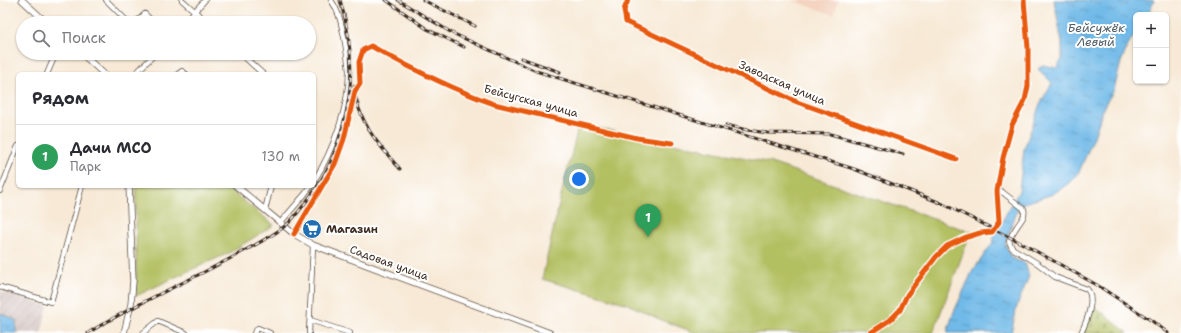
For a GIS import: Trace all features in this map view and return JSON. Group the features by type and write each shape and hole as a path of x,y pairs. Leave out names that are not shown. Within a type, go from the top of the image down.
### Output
{"street":[{"path":"22,0 39,16"},
{"path":"106,0 122,16"},
{"path":"182,0 200,16"},
{"path":"190,16 205,0"},
{"path":"316,177 331,148 346,97 349,70 340,17 331,0"},
{"name":"Заводская улица","path":"628,0 624,10 626,22 797,102 956,160"},
{"path":"870,333 890,320 900,310 907,295 936,257 947,246 970,236 992,232 999,222 996,198 997,188 1012,125 1025,100 1028,86 1028,48 1024,0"},
{"name":"Бейсугская улица","path":"294,234 335,164 344,139 355,92 360,84 359,62 363,50 371,46 404,64 494,104 636,138 672,143"},
{"path":"48,72 53,60"},
{"path":"89,60 102,72"},
{"path":"137,72 149,60"},
{"path":"248,60 261,72"},
{"path":"0,191 16,151"},
{"path":"0,287 50,302 81,188"},
{"path":"124,333 131,304 133,281 129,188"},
{"name":"Садовая улица","path":"238,188 294,234 313,244 550,333"},
{"path":"265,210 270,188"},
{"path":"281,222 310,188"},
{"path":"997,188 1024,209 1025,213 1010,241 1012,248 1037,263 1055,277 1089,291 1091,298 1088,316 1081,333"},
{"path":"309,333 313,244"},
{"path":"310,320 350,333"},
{"path":"143,333 158,321 186,333"},
{"path":"254,333 258,328 270,333"}],"shaded area":[{"path":"792,0 838,0 834,15"},
{"path":"0,291 48,306 41,333 0,333"}],"green space":[{"path":"579,124 771,163 971,232 933,333 696,333 659,319 628,304 542,279"},
{"path":"136,188 228,188 274,225 229,253 136,296"},
{"path":"1094,306 1128,333 1083,333"}],"water":[{"name":"Бейсужёк Левый","path":"1054,0 1154,0 1149,12 1133,12 1133,38 1121,62 1114,90 1104,106 1094,137 1079,172 1069,183 1053,194 1025,203 1017,211 1005,243 1011,258 1025,263 1029,276 1017,306 1011,333 947,333 953,314 972,272 992,244 994,236 1019,191 1024,149 1040,104 1052,83 1038,69 1043,65 1057,68 1062,59 1062,43"},
{"path":"0,313 16,320 16,333 0,333"}],"railway":[{"path":"316,188 328,168 336,148 347,109 351,78 348,31 340,0"},
{"path":"386,0 427,29 464,47"},
{"path":"398,0 452,33 536,71 854,169 941,203 1023,244 1097,285 1168,333"},
{"path":"423,0 475,26"},
{"path":"521,58 560,72"},
{"path":"354,86 356,99 364,121 376,141 400,169"},
{"path":"726,125 768,133 830,134 903,154"},
{"path":"88,333 105,322 215,267 273,235 290,222 316,188"}],"cycle path":[{"path":"628,0 624,10 626,22 797,102 956,159"},
{"path":"870,333 890,320 900,310 907,295 936,257 947,246 964,238 980,233 992,232 999,222 997,191 1003,158 1012,125 1025,100 1028,86 1028,48 1024,0"},
{"path":"294,234 335,164 344,139 355,91 360,84 359,62 363,50 371,46 431,78 494,104 637,138 672,143"}],"place":[{"name":"Магазин","path":"312,229"},
{"name":"Дачи МСО","path":"648,237"}]}
